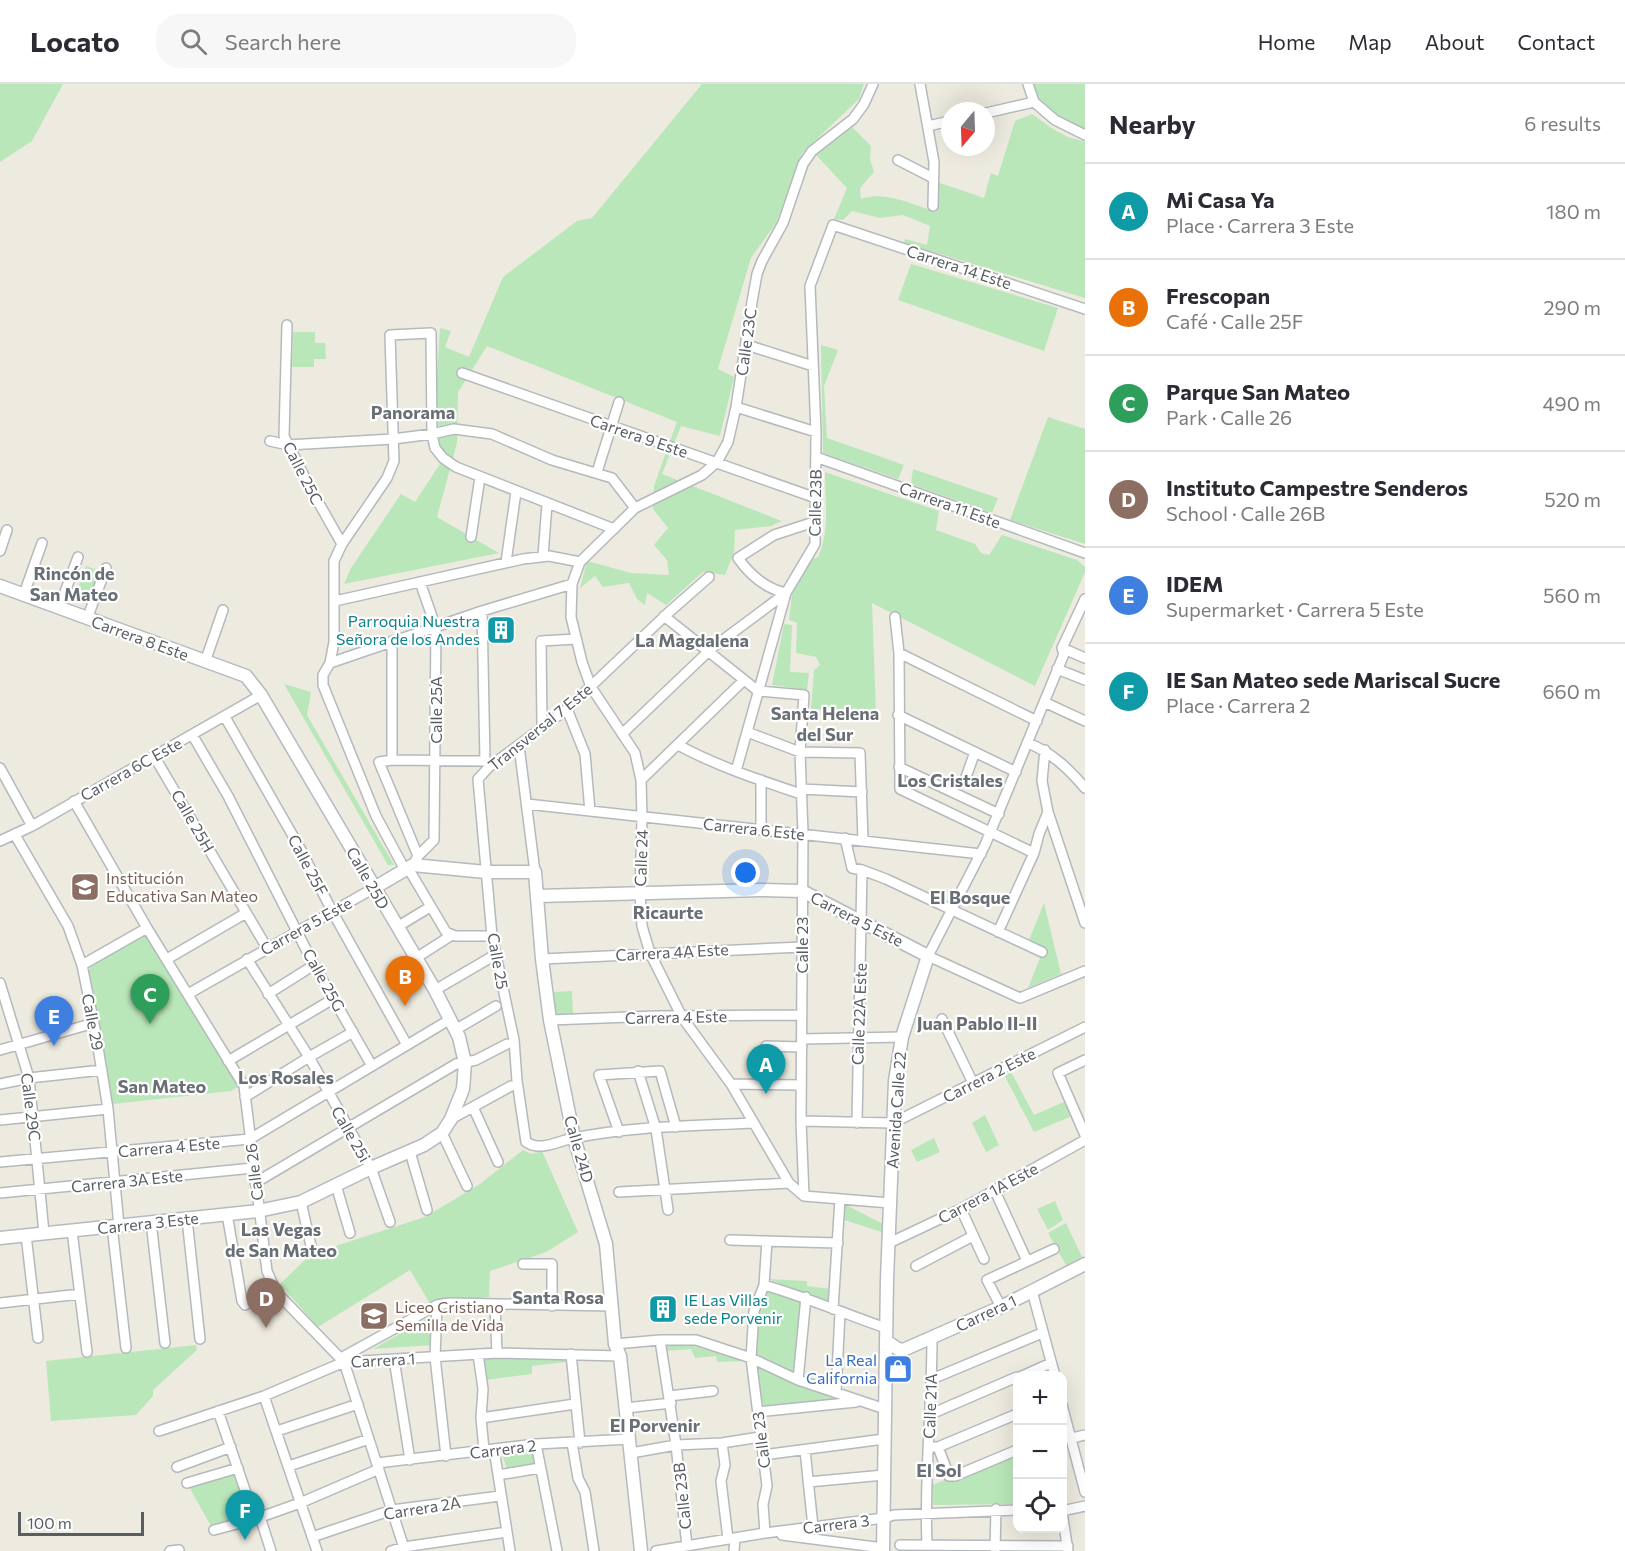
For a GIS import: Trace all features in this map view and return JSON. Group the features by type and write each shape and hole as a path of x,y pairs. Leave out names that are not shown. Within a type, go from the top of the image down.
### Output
{"street":[{"name":"Calle 23C","path":"580,562 635,508 702,475 717,462 728,442 736,407 757,274 783,224 803,164 812,151 853,119 864,104 873,84"},
{"path":"920,84 934,162 933,206"},
{"path":"1028,84 1034,102 1055,120 1085,135"},
{"path":"995,111 1034,102"},
{"path":"928,126 941,123"},
{"path":"898,160 933,178"},
{"name":"Carrera 14 Este","path":"833,225 1085,309"},
{"name":"Calle 23B","path":"736,771 786,593 815,544 816,432 810,286 833,225"},
{"name":"Calle 25C","path":"287,325 284,436 342,544"},
{"path":"535,872 486,872 411,865 376,816 327,700 323,675 330,663 334,642 334,561 342,544 387,478 394,461 390,335 431,333 432,434 435,448 443,458 456,467 516,492 614,529"},
{"path":"747,345 813,366"},
{"name":"Carrera 9 Este","path":"462,373 816,498"},
{"path":"597,472 619,402"},
{"path":"736,407 816,432"},
{"path":"270,441 288,445 393,439 454,429 492,434 552,460 612,478 635,508"},
{"name":"Carrera 11 Este","path":"816,457 1085,553"},
{"path":"471,537 480,477"},
{"path":"506,562 516,492"},
{"path":"543,556 547,504"},
{"path":"786,593 772,591 746,569 738,558 774,535 817,521"},
{"path":"0,551 7,530"},
{"path":"24,594 42,543"},
{"path":"335,601 506,562 543,556 580,562"},
{"path":"59,608 78,557"},
{"name":"Calle 24","path":"580,562 572,584 571,617 576,639 591,687 635,753 640,780 642,817 639,893 642,926 650,953 682,1017 731,1084 789,1183 804,1196"},
{"path":"87,619 106,568"},
{"name":"Transversal 7 Este","path":"478,780 487,764 519,746 567,709 664,616 709,577"},
{"name":"Calle 25A","path":"411,865 434,840 436,628 420,582"},
{"path":"330,663 482,611 572,584"},
{"name":"Carrera 8 Este","path":"0,586 246,676"},
{"path":"622,734 708,651 786,593"},
{"name":"Avenida Calle 22","path":"883,1550 886,1335 893,1123 902,1037 928,956 999,814 1064,654 1062,648 1085,599"},
{"path":"206,662 223,610"},
{"path":"449,933 430,908 411,865 379,762 436,760 487,764 482,611"},
{"path":"664,616 758,691"},
{"path":"895,617 899,653 900,789 1034,853"},
{"path":"542,726 541,641 576,639"},
{"path":"392,760 393,641"},
{"path":"1062,648 1085,658"},
{"path":"899,653 1037,721"},
{"path":"1057,669 1085,680"},
{"name":"Calle 25D","path":"246,676 261,695 435,990 452,1025 465,1063 463,1089"},
{"path":"640,780 744,680"},
{"name":"Calle 23","path":"758,691 804,695 800,752 801,1121 804,1196"},
{"name":"Carrera 6C Este","path":"0,841 32,826 193,736 261,695"},
{"path":"1044,702 1085,721"},
{"path":"567,709 585,753 590,811"},
{"path":"898,715 1016,772"},
{"name":"Calle 25F","path":"225,717 302,850 332,911 407,1045"},
{"path":"747,732 800,752 860,753 862,840"},
{"name":"Calle 25G","path":"193,736 228,796 314,965 372,1066"},
{"path":"1028,743 1045,750 1070,769 1085,788"},
{"path":"678,745 736,771 801,791 862,792"},
{"name":"Calle 24D","path":"519,746 538,897 542,959 550,1020 574,1138 606,1244 611,1306 632,1453 641,1551"},
{"path":"1045,750 1041,781 1048,812 1085,923"},
{"path":"966,777 975,752"},
{"name":"Calle 25H","path":"154,756 267,948"},
{"path":"899,767 999,814"},
{"path":"0,768 32,826"},
{"name":"Calle 25","path":"478,780 492,936 514,1040 517,1081 526,1142 532,1146 541,1147 574,1138"},
{"path":"761,780 761,829"},
{"name":"Calle 26","path":"74,801 147,928 243,1086 267,1271 276,1292 343,1360 405,1549"},
{"name":"Carrera 6 Este","path":"527,804 981,854"},
{"path":"998,932 1034,853 1048,812"},
{"name":"Calle 29","path":"15,835 68,926 82,965 108,1109 115,1182 115,1226 126,1348"},
{"path":"845,838 852,868 862,870 1042,952"},
{"name":"Carrera 5 Este","path":"188,994 411,865"},
{"name":"Calle 22A Este","path":"857,1123 862,870"},
{"path":"1074,888 1085,885"},
{"name":"Carrera 5 Este","path":"538,897 802,891 928,956 1020,998 1085,971"},
{"path":"397,927 430,908"},
{"path":"167,959 246,913"},
{"path":"82,965 147,928"},
{"path":"416,958 449,933 492,936"},
{"name":"Carrera 4A Este","path":"542,959 802,947"},
{"path":"435,990 495,955"},
{"name":"Calle 25i","path":"247,959 309,1057 371,1168 390,1222"},
{"path":"268,994 314,965"},
{"name":"Calle 29C","path":"0,983 29,1078 44,1233"},
{"path":"228,1061 333,999"},
{"name":"Carrera 4 Este","path":"0,1162 250,1139 407,1045 496,1006"},
{"name":"Carrera 4 Este","path":"550,1020 801,1015"},
{"path":"942,1019 973,1083"},
{"path":"0,1050 94,1023"},
{"name":"Carrera 2 Este","path":"893,1123 1085,1027"},
{"path":"245,1098 353,1032"},
{"path":"766,1046 902,1037"},
{"path":"255,1183 456,1064 465,1063 507,1044"},
{"path":"1085,1060 1058,1073 1085,1135"},
{"path":"0,1084 29,1078 102,1070"},
{"path":"638,1071 656,1129 668,1210"},
{"path":"620,1132 599,1075 660,1071 676,1127"},
{"path":"731,1084 801,1085"},
{"name":"Carrera 3 Este","path":"451,1119 510,1086"},
{"name":"Carrera 3 Este","path":"0,1238 258,1211 301,1202 410,1152 442,1133 451,1119 463,1089"},
{"path":"473,1107 498,1162"},
{"path":"0,1120 108,1109"},
{"path":"801,1121 893,1123"},
{"path":"574,1138 676,1127 753,1123"},
{"path":"442,1133 467,1186"},
{"name":"Carrera 1A Este","path":"889,1243 961,1209 1085,1140"},
{"path":"410,1152 427,1210"},
{"name":"Carrera 3A Este","path":"0,1193 253,1168"},
{"path":"619,1192 789,1183"},
{"path":"336,1185 350,1233"},
{"path":"995,1191 1028,1261"},
{"path":"804,1196 891,1203"},
{"path":"836,1393 840,1199"},
{"path":"301,1202 311,1246"},
{"path":"961,1209 984,1259"},
{"path":"227,1214 242,1301 245,1305"},
{"path":"187,1219 200,1338"},
{"path":"151,1222 165,1343"},
{"path":"72,1230 87,1352"},
{"path":"26,1235 38,1338"},
{"path":"916,1266 973,1236"},
{"path":"730,1240 838,1243"},
{"name":"Calle 23","path":"765,1533 763,1504 767,1486 751,1358 754,1311 764,1285 767,1241"},
{"path":"1002,1307 987,1280 1054,1249"},
{"path":"523,1264 552,1264 552,1306"},
{"name":"Carrera 1","path":"886,1335 898,1349 903,1350 1002,1307 1085,1264"},
{"path":"764,1285 806,1298 886,1335"},
{"path":"1032,1291 1053,1371"},
{"path":"0,1303 80,1294"},
{"path":"798,1380 806,1298"},
{"path":"343,1360 437,1305 449,1303 611,1306"},
{"path":"437,1305 435,1357 446,1456"},
{"path":"495,1305 497,1353"},
{"path":"932,1379 1042,1333"},
{"name":"Calle 21A","path":"927,1545 926,1514 934,1447 931,1414 932,1338"},
{"name":"Calle 23B","path":"660,1340 676,1445 687,1546"},
{"name":"Carrera 1","path":"159,1431 264,1396 343,1360 497,1353 571,1354 617,1350 660,1340 696,1340 751,1358 798,1380 885,1409"},
{"path":"478,1354 483,1389 481,1418 498,1475 510,1551"},
{"path":"571,1354 578,1478 585,1492 594,1551"},
{"path":"394,1359 410,1460"},
{"path":"1031,1371 1051,1363"},
{"path":"931,1414 1013,1379"},
{"path":"626,1408 713,1391"},
{"path":"264,1396 278,1431 317,1551"},
{"path":"758,1412 859,1402"},
{"path":"278,1431 358,1404"},
{"path":"481,1418 575,1404"},
{"path":"218,1411 271,1551"},
{"path":"1013,1416 934,1447 947,1474 955,1476 1013,1452"},
{"path":"1085,1435 1068,1433 1082,1467 1085,1491"},
{"path":"632,1453 676,1445 722,1443 760,1437"},
{"path":"763,1455 884,1438"},
{"path":"289,1466 369,1439"},
{"name":"Carrera 2","path":"214,1530 300,1503 378,1466 536,1444 630,1439"},
{"path":"722,1443 726,1465 721,1481 734,1551"},
{"path":"536,1444 557,1551"},
{"path":"177,1467 231,1447"},
{"path":"805,1450 813,1527"},
{"path":"187,1483 238,1468"},
{"name":"Carrera 2","path":"498,1475 540,1468"},
{"path":"808,1482 884,1475"},
{"name":"Carrera 2A","path":"312,1537 392,1510 500,1496"},
{"path":"1067,1510 1085,1506"},
{"path":"995,1548 996,1509"},
{"name":"Carrera 3","path":"656,1551 894,1515 1013,1510"},
{"path":"391,1551 507,1532"},
{"path":"765,1533 883,1550"},
{"path":"900,1545 1068,1549 1065,1533"}],"green space":[{"path":"0,84 63,84 32,141 0,162"},
{"path":"702,84 864,84 859,99 802,153 776,223 751,258 718,369 734,377 720,436 681,426 662,474 782,521 771,526 735,530 734,553 725,575 703,572 666,605 647,593 645,605 637,599 629,583 603,587 595,576 580,588 587,561 631,573 669,575 667,560 654,545 668,528 653,509 654,486 677,422 487,346 458,392 457,443 437,517 499,553 344,584 351,568 401,494 415,502 440,464 431,445 440,426 434,424 440,328 451,331 445,347 469,357 503,277 577,221 592,218"},
{"path":"1031,84 1085,84 1085,131 1054,116 1037,102"},
{"path":"1032,114 1063,135 1085,141 1085,298 904,243 905,239 927,245 930,226 903,215 880,218 852,211 843,220 834,219 847,188 816,155 852,127 871,146 870,159 874,172 860,188 861,199 889,197 936,212 937,182 984,198 991,173 998,176 1015,121"},
{"path":"911,264 1058,308 1044,351 898,300"},
{"path":"293,332 315,332 315,343 325,343 326,359 314,359 314,367 292,367"},
{"path":"821,345 838,350 824,386 827,438 904,465 898,479 823,453"},
{"path":"1048,417 1085,429 1085,544 1010,520"},
{"path":"913,469 998,498 992,513 911,484"},
{"path":"825,472 939,511 936,530 975,544 981,553 989,555 1002,535 1077,560 1085,567 1085,572 1035,686 872,603 876,712 811,709 814,670 820,665 816,657 796,653 797,623 789,620 792,595 810,560 818,557 822,547 826,515"},
{"path":"86,566 100,571 87,604 74,599"},
{"path":"784,624 792,625 790,672 809,673 807,690 772,685"},
{"path":"284,684 311,692 307,715 394,865 388,865"},
{"path":"1044,903 1061,974 1028,988 1042,953 1029,940"},
{"path":"145,933 238,1087 231,1091 112,1104 101,1031 89,983 88,969"},
{"path":"572,991 573,1015 555,1016 554,992"},
{"path":"1009,1068 1034,1115 1064,1102 1072,1116 1034,1132 1002,1071"},
{"path":"985,1115 999,1145 986,1152 972,1123"},
{"path":"934,1138 940,1152 917,1162 911,1150"},
{"path":"523,1150 531,1154 542,1151 578,1232 546,1252 490,1271 489,1297 429,1302 410,1270 318,1327 280,1284 311,1254 425,1217 480,1184"},
{"path":"1055,1201 1063,1220 1048,1230 1037,1209"},
{"path":"842,1203 883,1224 882,1232 841,1219"},
{"path":"1066,1223 1082,1257 1066,1265 1048,1233"},
{"path":"768,1279 807,1281 807,1286 831,1289 830,1303"},
{"path":"766,1290 803,1301 796,1375 753,1356 755,1317"},
{"path":"433,1315 434,1345 373,1349"},
{"path":"663,1344 691,1345 744,1361 717,1362 716,1356 695,1358 691,1349 664,1351"},
{"path":"196,1345 197,1350 153,1390 153,1396 136,1415 51,1421 46,1361"},
{"path":"483,1357 566,1357 566,1362 532,1366 532,1374 485,1380"},
{"path":"755,1366 796,1385 840,1400 763,1407"},
{"path":"532,1451 535,1465 507,1469 502,1454"},
{"path":"1013,1454 1013,1504 933,1505 932,1485"},
{"path":"234,1469 251,1512 212,1528 188,1485"}],"place":[{"name":"Parroquia Nuestra Señora de los Andes","path":"501,630"},
{"name":"Institución Educativa San Mateo","path":"85,887"},
{"name":"Frescopan","path":"405,1006"},
{"name":"Parque San Mateo","path":"150,1024"},
{"name":"IDEM","path":"54,1046"},
{"name":"Mi Casa Ya","path":"766,1094"},
{"name":"IE Las Villas sede Porvenir","path":"663,1309"},
{"name":"Liceo Cristiano Semilla de Vida","path":"374,1316"},
{"name":"Instituto Campestre Senderos","path":"266,1328"},
{"name":"La Real California","path":"898,1369"},
{"name":"IE San Mateo sede Mariscal Sucre","path":"245,1540"}],"district":[{"name":"Panorama","path":"413,413"},
{"name":"Rincón de San Mateo","path":"74,584"},
{"name":"La Magdalena","path":"692,641"},
{"name":"Santa Helena del Sur","path":"825,724"},
{"name":"Los Cristales","path":"950,781"},
{"name":"El Bosque","path":"970,898"},
{"name":"Ricaurte","path":"668,913"},
{"name":"Juan Pablo II-II","path":"977,1024"},
{"name":"Los Rosales","path":"286,1078"},
{"name":"San Mateo","path":"162,1087"},
{"name":"Las Vegas de San Mateo","path":"281,1240"},
{"name":"Santa Rosa","path":"558,1298"},
{"name":"El Porvenir","path":"655,1426"},
{"name":"El Sol","path":"939,1471"}]}
